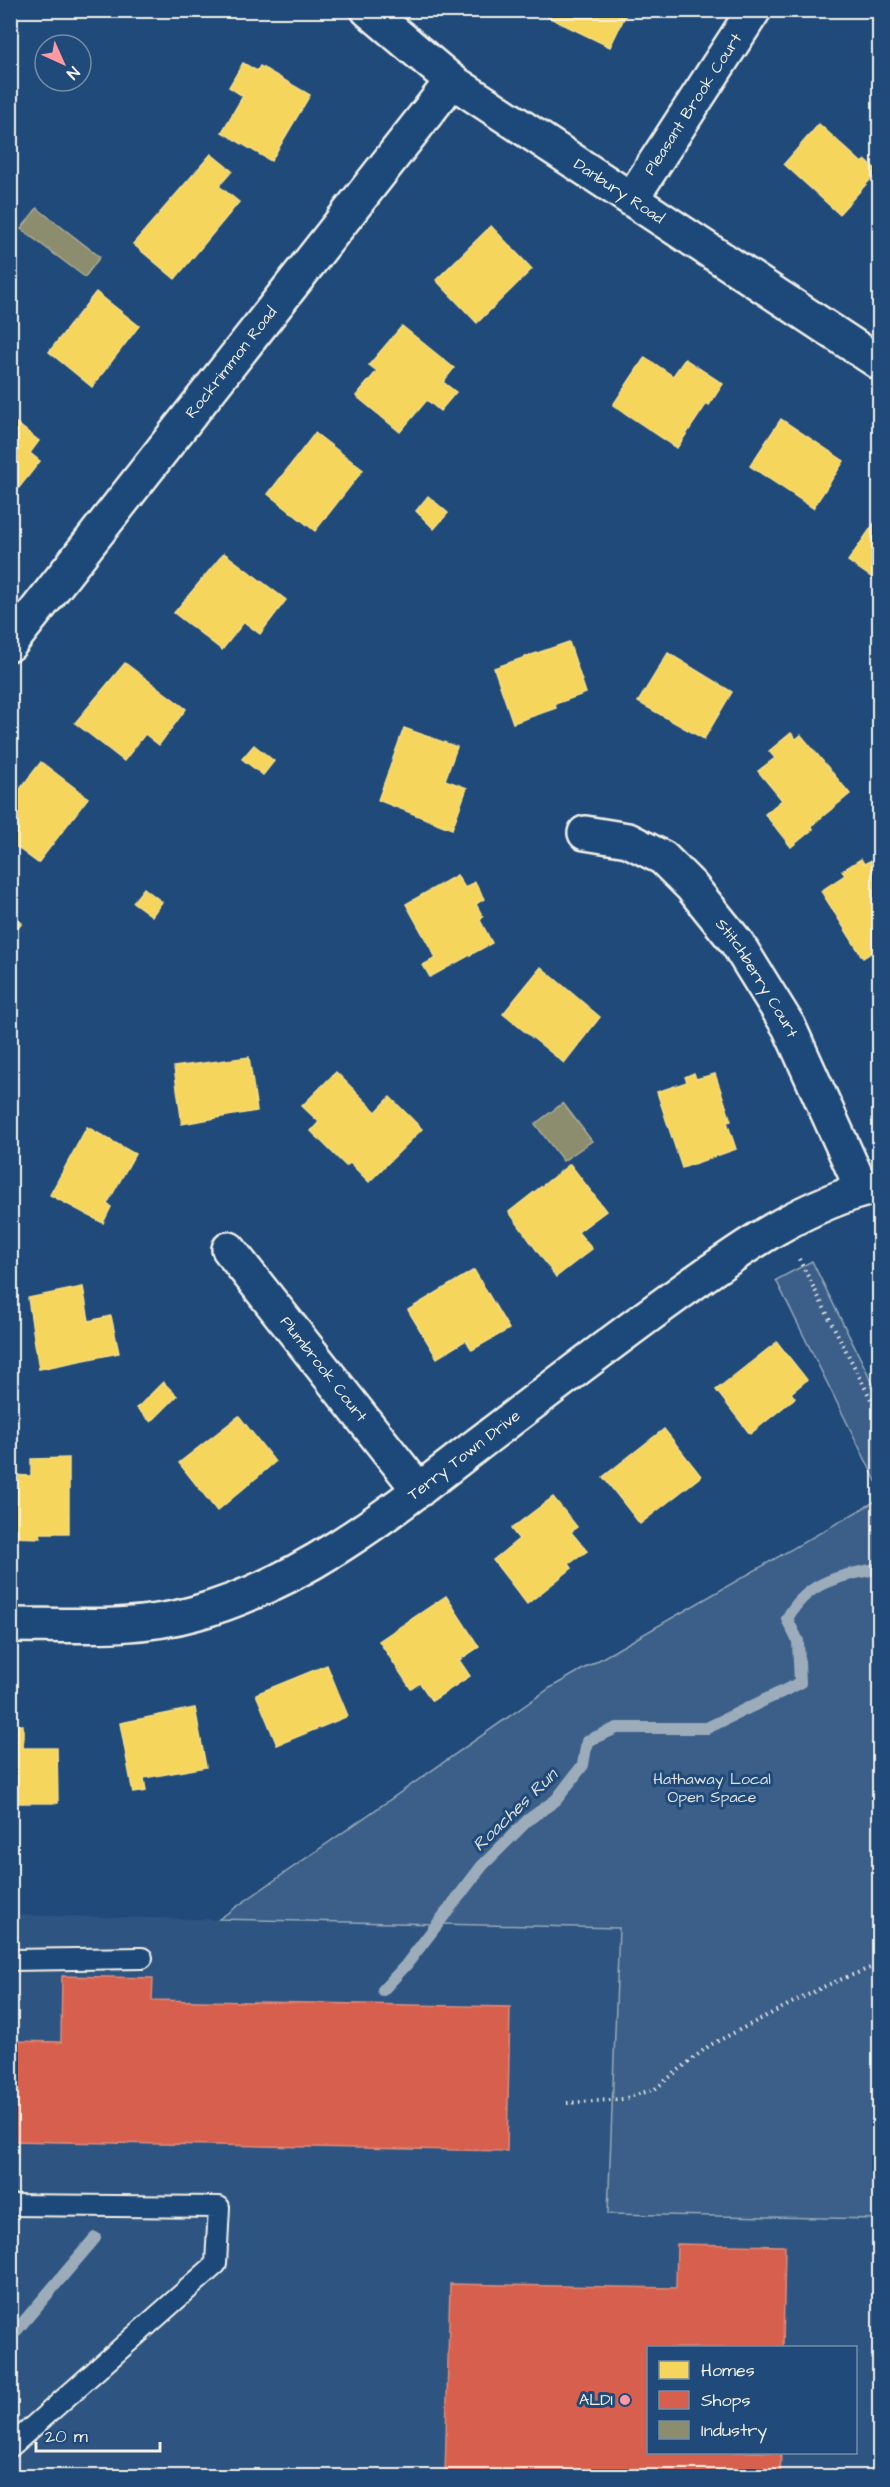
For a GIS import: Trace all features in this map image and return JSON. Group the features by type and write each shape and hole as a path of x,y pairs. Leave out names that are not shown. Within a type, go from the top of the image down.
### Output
{"street":[{"name":"Danbury Road","path":"368,10 452,81 879,363"},
{"name":"Pleasant Brook Court","path":"632,198 754,10"},
{"name":"Rockrimmon Road","path":"10,644 452,81"},
{"name":"Stitchberry Court","path":"585,832 628,840 663,858 691,886 737,943 789,1027 871,1187"},
{"name":"Terry Town Drive","path":"10,1625 113,1626 193,1614 264,1590 322,1558 419,1490 611,1342 721,1264 782,1226 871,1187"},
{"name":"Plumbrook Court","path":"229,1250 419,1490"}],"lane":[{"path":"10,1960 142,1958"},
{"path":"10,2205 219,2207 216,2264 10,2447"}],"path":[{"path":"782,1226 879,1417"},
{"path":"567,2103 623,2099 656,2089 710,2045 828,1985 879,1964"}],"shaded area":[{"path":"11,1915 619,1928 608,2214 879,2219 879,2476 11,2476"}],"green space":[{"path":"812,1261 879,1396 879,1487 776,1280"},
{"name":"Hathaway Local Open Space","path":"879,1499 879,2219 608,2214 619,1928 219,1919 550,1688"}],"building: Homes":[{"path":"541,10 628,10 610,47 540,13"},
{"path":"243,63 257,71 260,66 310,95 271,161 222,132 243,96 229,87"},
{"path":"819,124 862,163 865,160 878,171 839,214 784,164"},
{"path":"211,154 232,171 219,186 239,202 175,279 133,244"},
{"path":"491,226 532,269 477,323 436,280"},
{"path":"96,292 139,326 92,387 49,352"},
{"path":"402,326 454,368 443,382 456,392 440,411 427,400 400,432 356,396 377,371 369,365"},
{"path":"645,357 673,376 685,359 723,384 709,405 707,403 677,448 613,405"},
{"path":"10,418 39,441 30,453 40,461 10,499"},
{"path":"781,419 844,461 813,508 750,466"},
{"path":"315,433 363,470 315,531 268,494"},
{"path":"428,496 448,513 434,529 416,511"},
{"path":"880,515 880,583 848,561"},
{"path":"224,553 286,600 260,634 244,622 222,650 174,613"},
{"path":"569,642 586,693 555,704 556,708 513,723 494,668"},
{"path":"668,653 732,692 704,739 638,702"},
{"path":"125,663 186,709 159,745 145,734 124,761 75,723"},
{"path":"404,728 457,747 445,780 467,788 452,829 378,800"},
{"path":"791,733 796,739 801,735 850,794 811,826 813,829 791,847 765,814 782,800 758,771 775,758 769,751"},
{"path":"254,745 274,761 263,775 242,759"},
{"path":"41,762 88,798 38,863 10,842 10,802"},
{"path":"861,859 864,864 872,860 877,867 880,866 880,947 863,958 821,891 845,875 842,871"},
{"path":"457,875 465,888 475,882 484,899 476,904 483,917 480,920 492,943 430,977 423,965 436,958 406,904"},
{"path":"144,888 162,902 152,916 133,902"},
{"path":"10,913 22,923 10,938"},
{"path":"541,967 600,1017 564,1063 503,1014"},
{"path":"249,1057 257,1111 182,1124 174,1067"},
{"path":"336,1072 376,1112 390,1097 422,1129 369,1182 350,1163 346,1166 311,1131 319,1122 302,1106"},
{"path":"694,1073 696,1079 715,1074 731,1121 727,1122 736,1149 682,1168 657,1092 687,1082 685,1077"},
{"path":"87,1127 135,1154 107,1204 111,1207 103,1223 50,1195"},
{"path":"570,1164 606,1211 578,1232 592,1249 556,1277 509,1212"},
{"path":"474,1270 509,1329 472,1350 466,1340 437,1358 408,1310"},
{"path":"83,1287 89,1321 111,1316 119,1353 39,1369 28,1298"},
{"path":"777,1342 807,1380 791,1393 795,1398 750,1434 716,1390"},
{"path":"163,1382 177,1396 151,1422 137,1408"},
{"path":"239,1416 275,1462 217,1511 179,1463"},
{"path":"664,1429 701,1476 640,1524 603,1477"},
{"path":"69,1458 69,1533 40,1533 41,1538 10,1537 10,1475 31,1476 31,1459"},
{"path":"553,1497 577,1527 571,1532 587,1551 569,1564 572,1568 527,1604 493,1560 519,1539 511,1529"},
{"path":"446,1596 479,1647 459,1660 470,1676 432,1701 420,1683 411,1689 379,1641"},
{"path":"327,1665 348,1716 277,1745 256,1694"},
{"path":"195,1708 206,1767 144,1778 146,1791 133,1793 120,1723"},
{"path":"10,1725 23,1725 23,1748 57,1748 58,1803 10,1803"}],"building: Shops":[{"path":"62,1976 153,1978 152,2000 510,2007 507,2151 10,2141 10,2041 61,2042"},
{"path":"677,2244 785,2246 783,2346 647,2346 647,2454 781,2454 780,2476 445,2476 450,2284 676,2288"}],"building: Industry":[{"path":"37,208 100,257 85,277 21,229"},
{"path":"563,1103 592,1141 563,1161 535,1124"}],"waterway":[{"name":"Roaches Run","path":"383,1990 406,1965 482,1866 528,1820 556,1800 583,1765 587,1741 617,1728 707,1728 800,1683 798,1641 787,1619 795,1606 804,1596 826,1582 880,1568"},
{"name":"Roaches Run","path":"10,2338 95,2238"}],"place":[{"name":"ALDI","path":"625,2400"}]}
